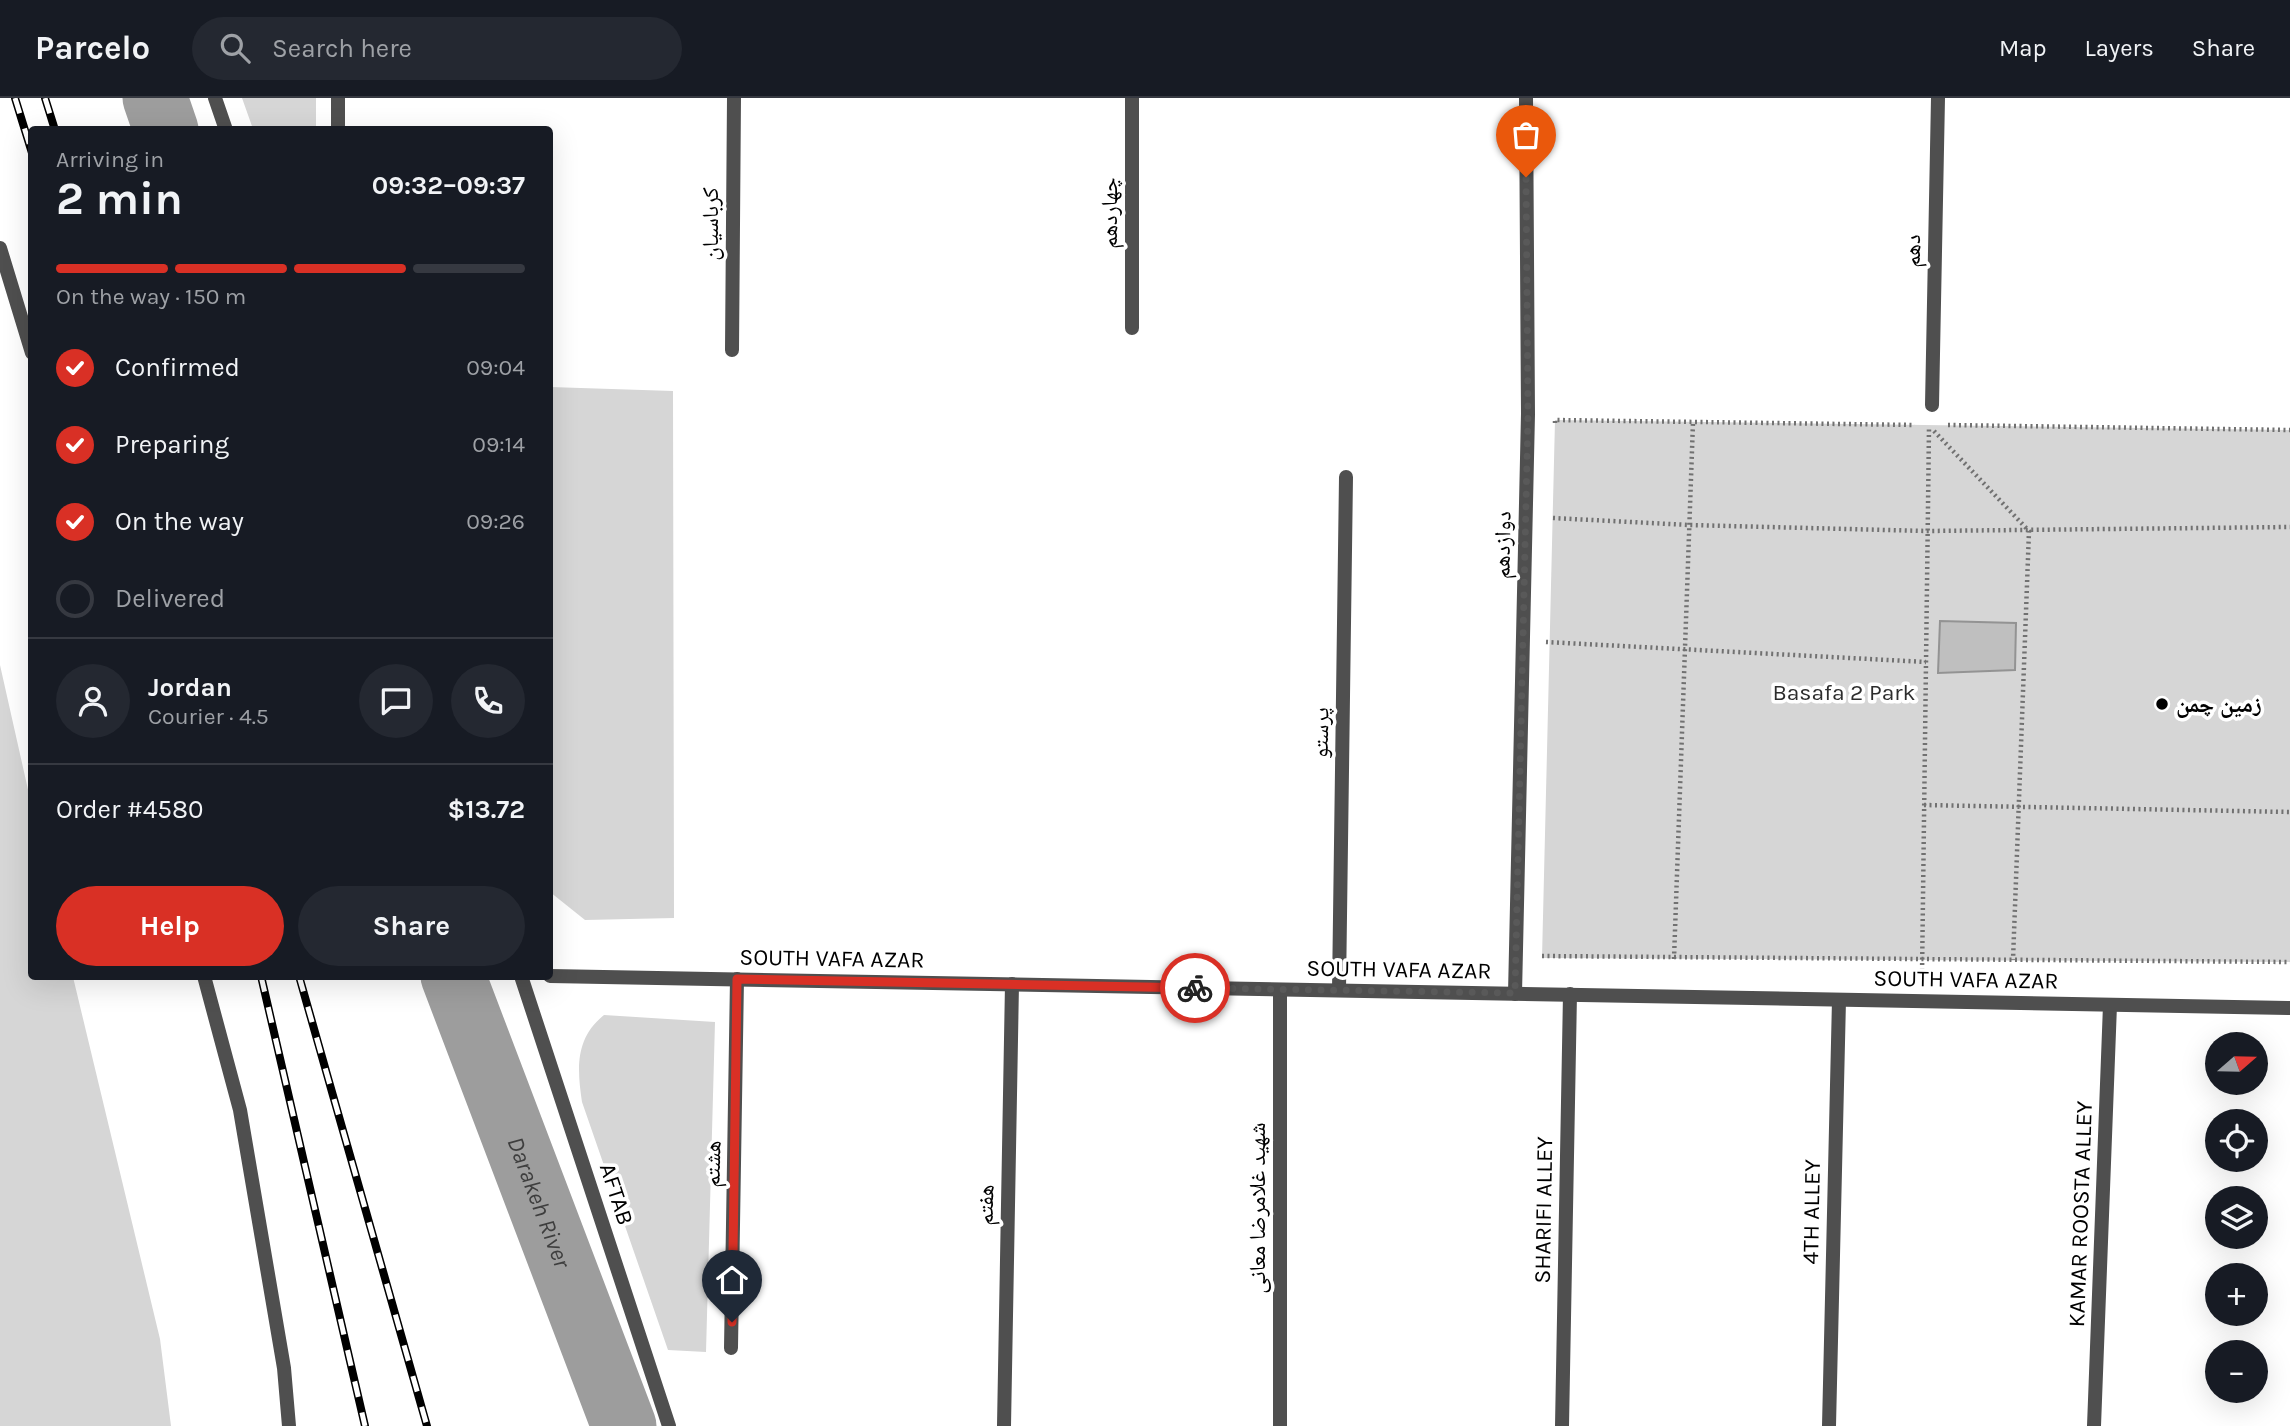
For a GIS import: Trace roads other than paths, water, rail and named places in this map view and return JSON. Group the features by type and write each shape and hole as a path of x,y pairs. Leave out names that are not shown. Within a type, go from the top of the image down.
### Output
{"street":[{"path":"215,98 225,126"},
{"path":"338,98 338,126"},
{"name":"کرباسیان","path":"732,350 734,98"},
{"name":"چهاردهم","path":"1132,98 1132,328"},
{"name":"دوازدهم","path":"1515,993 1528,414 1526,98"},
{"name":"دهم","path":"1932,405 1938,98"},
{"path":"0,248 28,340"},
{"name":"پرستو","path":"1339,990 1346,477"},
{"name":"SOUTH VAFA AZAR","path":"553,976 2290,1008"},
{"name":"هشتم","path":"731,1348 737,979"},
{"path":"205,980 240,1110 284,1368 289,1426"},
{"name":"AFTAB","path":"522,980 669,1426"},
{"name":"هفتم","path":"1004,1426 1012,984"},
{"name":"شهید غلامرضا معانی","path":"1280,990 1280,1426"},
{"name":"SHARIFI ALLEY","path":"1562,1426 1570,995"},
{"name":"4TH ALLEY","path":"1829,1426 1839,999"},
{"name":"KAMAR ROOSTA ALLEY","path":"2094,1426 2110,1005"}],"waterway":[{"name":"Darakeh River","path":"155,98 165,126"},
{"name":"Darakeh River","path":"455,980 624,1426"}],"railway":[{"path":"15,98 28,140"},
{"path":"45,98 54,126"},
{"path":"262,980 365,1426"},
{"path":"300,980 427,1426"}],"place":[{"name":"زمین چمن","path":"2162,704"}],"park label":[{"name":"Basafa 2 Park","path":"1844,692"}]}
